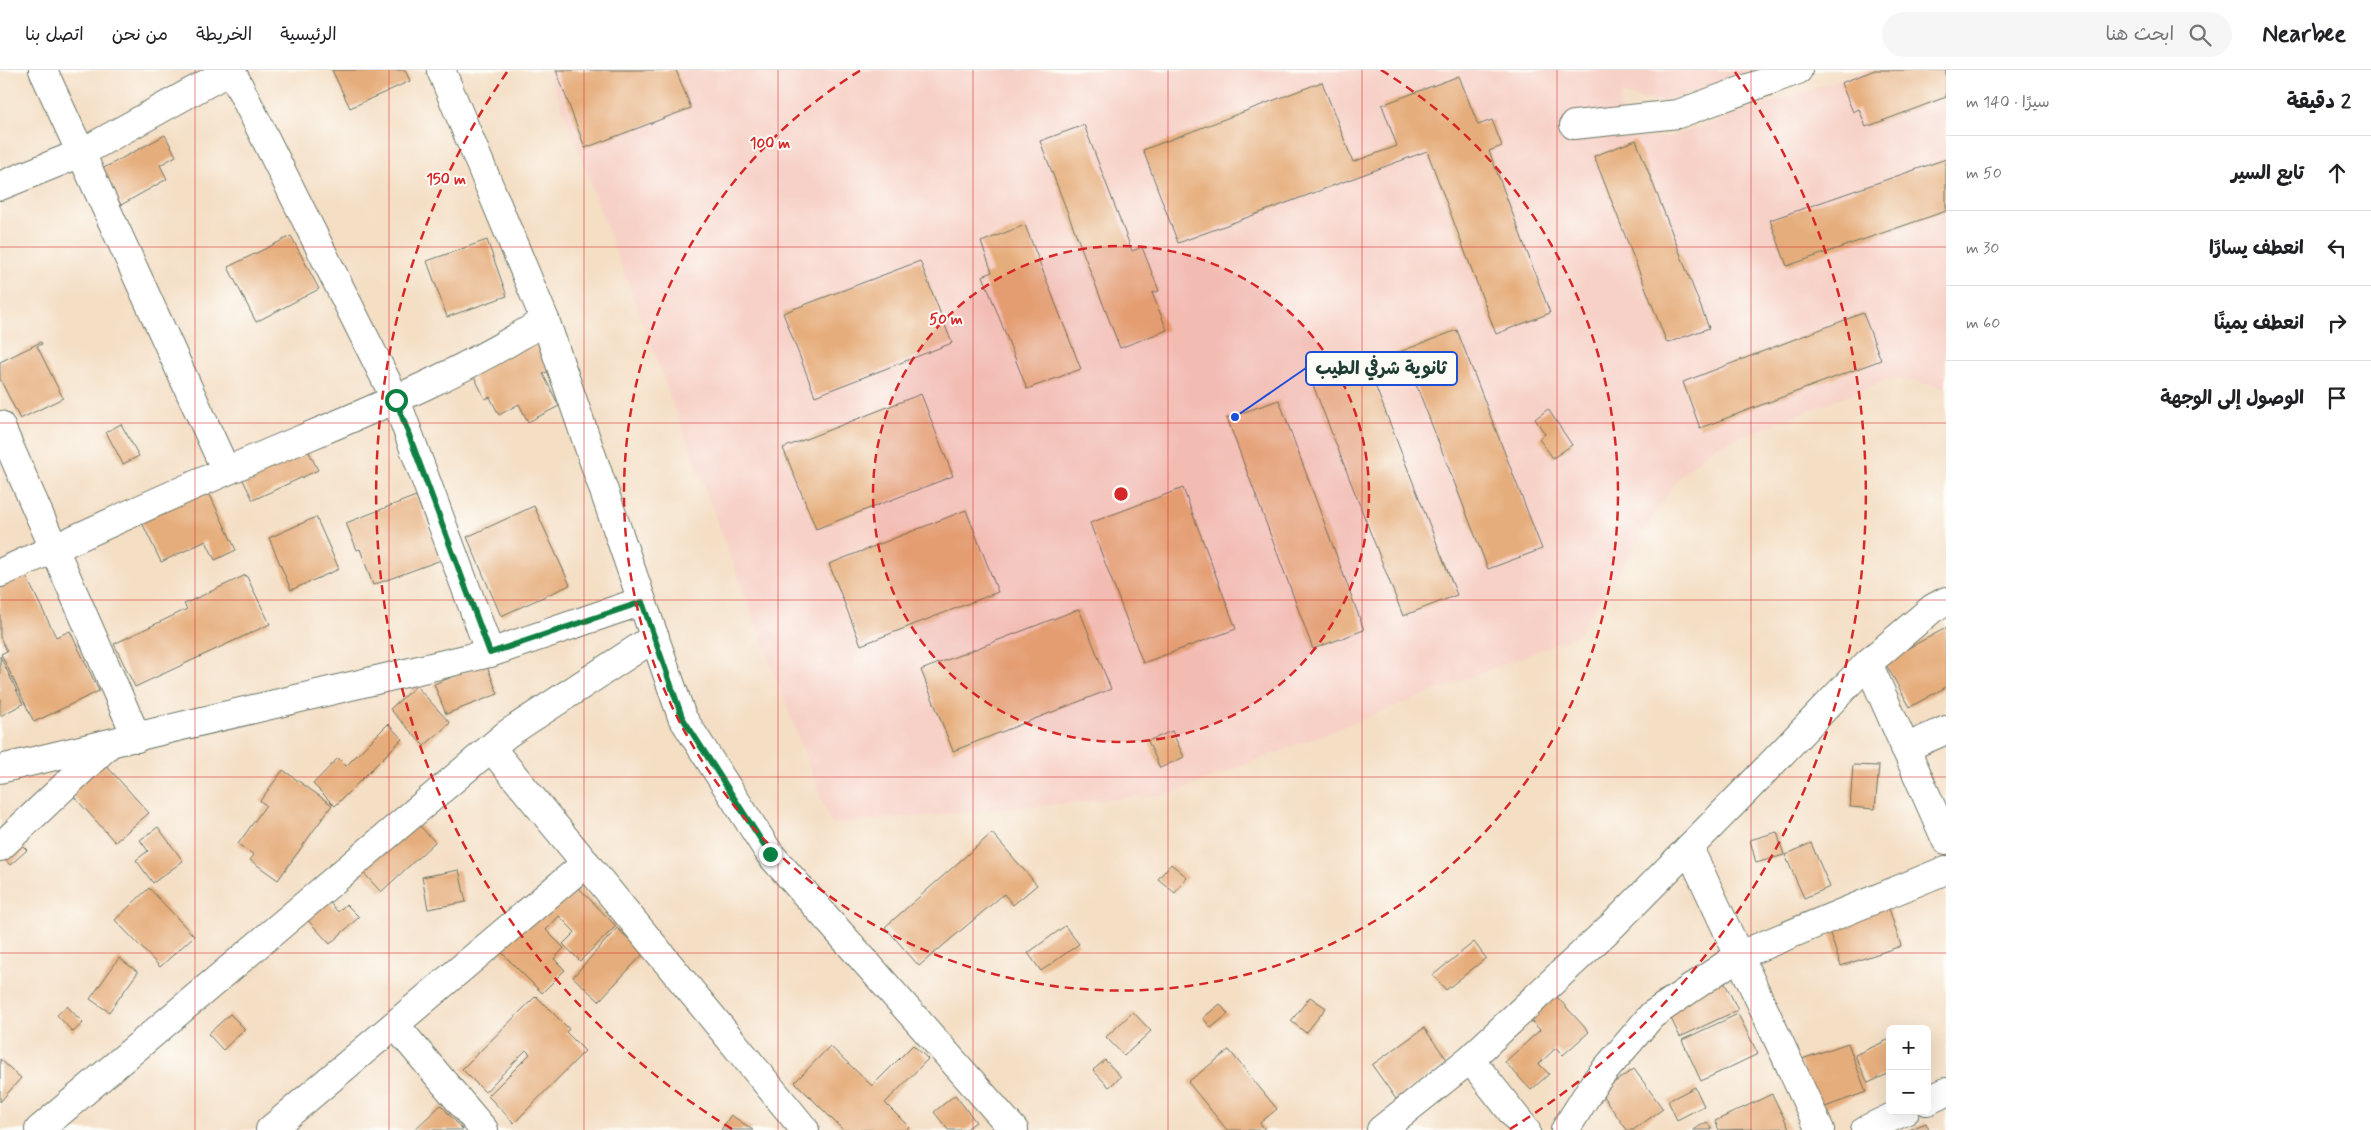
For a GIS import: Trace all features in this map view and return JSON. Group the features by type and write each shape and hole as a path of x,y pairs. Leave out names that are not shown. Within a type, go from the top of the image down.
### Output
{"street":[{"path":"43,70 226,471"},
{"path":"0,186 80,153 231,70 396,400 490,653"},
{"path":"441,70 545,320 682,717 770,854 1014,1130"},
{"path":"1574,124 1678,114 1798,70"},
{"path":"0,573 226,471 396,400 496,350 545,320"},
{"path":"0,425 137,738"},
{"path":"1380,1130 1470,1060 1614,924 1868,663 1933,608 1946,600"},
{"path":"0,769 108,745 490,653 642,602"},
{"path":"39,1130 507,734 655,637"},
{"path":"1868,663 1946,840"},
{"path":"1905,748 1946,730"},
{"path":"0,847 108,745"},
{"path":"491,748 805,1130"},
{"path":"1689,848 1820,1130"},
{"path":"270,1130 396,1026 586,863"},
{"path":"1565,1130 1595,1082 1652,1014 1740,955 1946,870"},
{"path":"396,1026 484,1130"},
{"path":"1470,1060 1526,1130"},
{"path":"1931,1099 1946,1092"},
{"path":"1865,1130 1897,1115"}],"shaded area":[{"path":"548,70 1754,70 1662,103 1621,94 1618,138 1669,137 1869,70 1946,70 1946,387 1893,378 1712,448 1678,478 1578,635 1170,794 831,824"}],"building":[{"path":"332,70 405,70 410,81 350,108"},
{"path":"556,70 676,70 691,108 585,148"},
{"path":"1875,70 1946,70 1946,97 1866,127 1859,109 1853,112 1841,83"},
{"path":"1459,76 1478,125 1492,120 1502,146 1489,151 1550,313 1496,334 1427,151 1178,243 1143,150 1322,82 1353,162 1397,146 1382,105"},
{"path":"1084,125 1132,251 1142,247 1159,291 1152,293 1167,330 1120,348 1040,141"},
{"path":"165,135 176,156 160,165 167,179 121,205 102,169"},
{"path":"1636,140 1709,328 1667,343 1594,156"},
{"path":"1946,159 1946,211 1787,266 1770,220"},
{"path":"1025,225 1081,369 1027,389 983,276 992,272 981,242"},
{"path":"291,236 319,289 256,322 228,267"},
{"path":"487,240 507,296 447,317 427,261"},
{"path":"920,261 952,343 815,396 783,313"},
{"path":"1863,313 1881,360 1700,428 1683,382"},
{"path":"531,328 552,369 543,374 559,406 528,422 519,404 499,415 490,397 485,399 466,360"},
{"path":"1457,330 1542,549 1488,569 1407,361 1371,375 1457,595 1403,616 1313,385"},
{"path":"41,342 42,344 37,346 63,398 20,419 0,379 0,362"},
{"path":"921,394 953,476 816,529 783,448"},
{"path":"1279,400 1364,630 1313,649 1227,418"},
{"path":"1548,409 1572,445 1553,458 1539,439 1545,434 1535,419"},
{"path":"121,424 139,456 123,464 106,432"},
{"path":"301,436 318,470 253,500 236,466"},
{"path":"200,474 236,550 215,560 206,541 161,562 134,506"},
{"path":"1183,488 1236,629 1143,663 1090,523"},
{"path":"416,496 441,560 373,585 360,549 357,550 346,523"},
{"path":"534,506 570,585 501,616 467,537"},
{"path":"966,510 998,592 861,645 829,564"},
{"path":"316,517 339,569 291,590 269,538"},
{"path":"21,566 56,637 70,631 99,691 34,722 1,654 7,651 0,637 0,576"},
{"path":"246,575 270,624 135,687 114,644 187,609 184,604"},
{"path":"1079,609 1111,689 953,751 921,670"},
{"path":"1946,628 1946,687 1910,707 1884,661"},
{"path":"0,656 23,704 0,716"},
{"path":"486,664 498,694 446,714 434,684"},
{"path":"416,686 450,723 424,746 390,709"},
{"path":"388,724 402,739 335,806 313,784 338,758 346,766"},
{"path":"1172,731 1184,757 1160,768 1148,741"},
{"path":"102,761 149,813 115,842 69,791"},
{"path":"1853,765 1879,766 1875,809 1850,807"},
{"path":"283,770 332,805 278,880 250,860 254,855 238,844 266,805 260,801"},
{"path":"404,809 435,842 381,892 350,858"},
{"path":"158,827 183,861 153,883 136,860 148,851 140,840"},
{"path":"1777,832 1784,855 1756,863 1750,840"},
{"path":"992,833 1037,885 1013,905 1004,894 919,966 885,927"},
{"path":"16,839 27,850 10,865 0,854"},
{"path":"1811,843 1830,887 1804,898 1785,855"},
{"path":"1171,864 1187,877 1175,893 1158,879"},
{"path":"459,870 466,902 428,909 422,877"},
{"path":"563,872 616,926 580,961 563,944 575,932 559,916 546,930 564,948 554,959 565,970 542,993 492,943"},
{"path":"149,888 194,936 160,967 115,920"},
{"path":"322,894 338,912 346,904 359,917 330,944 301,913"},
{"path":"1887,902 1901,946 1841,966 1826,922"},
{"path":"1065,926 1079,944 1041,971 1028,953"},
{"path":"617,928 644,953 599,1001 573,977"},
{"path":"1474,942 1486,958 1446,990 1433,975"},
{"path":"119,958 138,972 109,1012 90,999"},
{"path":"1716,965 1738,1010 1680,1037 1658,992"},
{"path":"1548,987 1589,1032 1563,1055 1556,1048 1539,1064 1549,1074 1531,1090 1505,1062 1540,1030 1522,1010"},
{"path":"536,996 569,1029 566,1032 585,1051 514,1123 488,1096 530,1054 526,1050 485,1092 462,1069"},
{"path":"1310,997 1326,1008 1306,1033 1291,1021"},
{"path":"1220,1004 1228,1014 1211,1028 1203,1018"},
{"path":"67,1006 83,1023 73,1032 57,1015"},
{"path":"1133,1012 1151,1031 1124,1056 1106,1037"},
{"path":"230,1014 245,1029 223,1050 208,1034"},
{"path":"1738,1014 1758,1054 1701,1081 1682,1040"},
{"path":"1424,1028 1448,1061 1396,1099 1372,1065"},
{"path":"1886,1041 1886,1075 1868,1083 1855,1055"},
{"path":"1848,1043 1866,1092 1817,1110 1799,1060"},
{"path":"913,1045 928,1059 885,1103 909,1127 906,1130 843,1130 795,1082 830,1046 872,1086"},
{"path":"1229,1050 1277,1109 1260,1123 1265,1130 1227,1130 1188,1082"},
{"path":"0,1059 21,1078 0,1102"},
{"path":"1105,1060 1121,1077 1109,1087 1093,1070"},
{"path":"1634,1069 1663,1109 1633,1130 1627,1130 1600,1092"},
{"path":"1695,1087 1704,1106 1677,1120 1668,1101"},
{"path":"1772,1094 1789,1128 1719,1130 1715,1121"},
{"path":"955,1095 976,1122 965,1130 948,1130 934,1112"},
{"path":"441,1105 463,1130 414,1130"},
{"path":"731,1115 753,1130 721,1130"},
{"path":"1707,1122 1712,1130 1693,1130"},
{"path":"1926,1123 1929,1130 1909,1130"}],"place":[{"name":"ثانوية شرفي الطيب","path":"1235,417"}],"route":[{"path":"396,400 490,653 642,602 682,717 770,854"}]}
